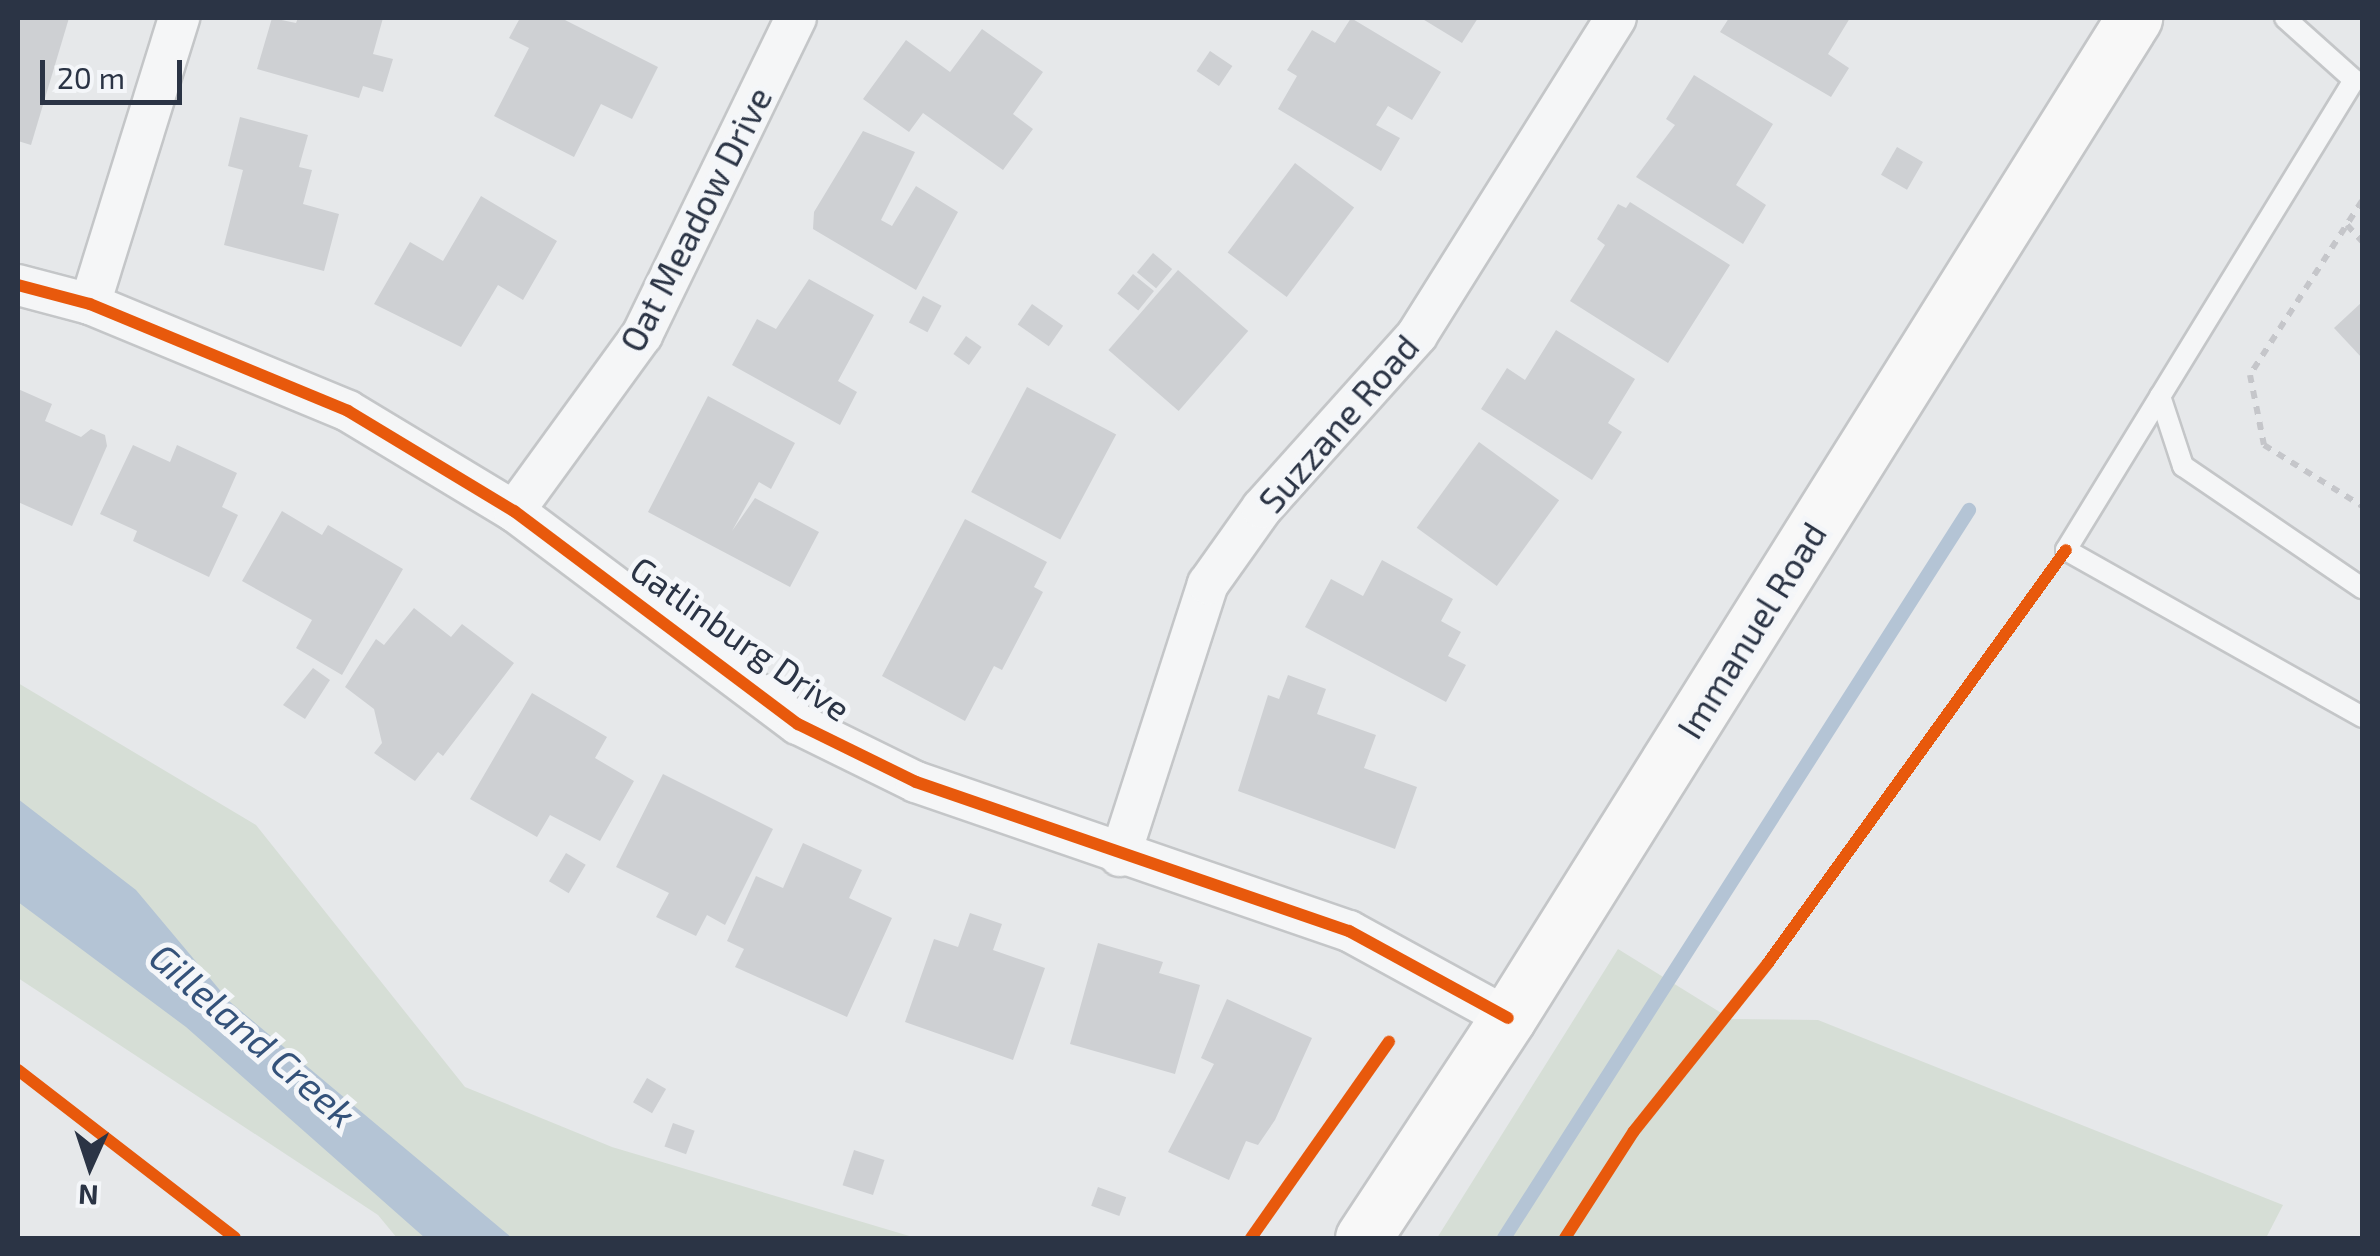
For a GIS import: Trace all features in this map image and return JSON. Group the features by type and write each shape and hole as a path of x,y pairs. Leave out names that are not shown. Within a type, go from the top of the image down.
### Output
{"street":[{"path":"90,304 179,18"},
{"name":"Oat Meadow Drive","path":"514,511 642,335 796,18"},
{"name":"Suzzane Road","path":"1120,856 1208,584 1262,508 1417,335 1616,18"},
{"name":"Immanuel Road","path":"1363,1238 1508,1018 2134,18"},
{"name":"Gatlinburg Drive","path":"18,285 90,304 348,410 514,511 798,724 916,782 1120,856 1349,931 1508,1018"}],"lane":[{"path":"2285,18 2358,79 2066,550 2362,717"},
{"path":"2160,396 2183,466 2362,588"}],"path":[{"path":"2362,200 2250,375 2264,445 2362,506"},
{"path":"2347,225 2362,240"}],"shaded area":[{"path":"18,683 256,825 465,1087 612,1147 916,1238 397,1238 378,1215 18,978"},
{"path":"1618,949 1731,1019 1818,1020 2283,1205 2266,1238 1437,1238"}],"water":[{"name":"Gilleland Creek","path":"18,799 136,890 229,1001 512,1238 425,1238 186,1027 18,902"}],"building":[{"path":"18,18 69,18 31,145 18,141"},
{"path":"272,18 296,23 298,18 383,18 373,54 393,59 383,92 363,86 359,98 257,69"},
{"path":"520,18 561,18 658,67 632,119 601,104 574,157 494,116 529,48 509,38"},
{"path":"1351,18 1441,72 1412,120 1388,106 1376,125 1400,138 1381,171 1278,109 1297,76 1287,70 1312,30 1335,43"},
{"path":"1421,18 1478,18 1462,43"},
{"path":"1729,18 1850,18 1828,54 1849,68 1831,97 1720,32"},
{"path":"982,29 1043,72 1013,114 1033,129 1003,170 923,113 909,132 863,99 906,40 950,72"},
{"path":"1210,51 1232,66 1219,86 1197,71"},
{"path":"1694,75 1773,124 1736,185 1766,205 1743,244 1636,177 1675,125 1666,119"},
{"path":"240,117 308,135 299,167 312,170 303,204 339,214 324,271 224,245 243,170 228,166"},
{"path":"863,131 915,152 881,220 892,226 916,186 958,212 916,290 813,229 814,212"},
{"path":"1897,147 1923,162 1907,190 1881,175"},
{"path":"1295,163 1354,208 1287,297 1228,252"},
{"path":"481,196 557,241 523,300 498,285 461,347 374,304 410,242 443,261"},
{"path":"1630,202 1730,265 1668,363 1570,301 1605,245 1597,239 1618,204 1626,208"},
{"path":"1153,253 1172,269 1156,288 1137,272"},
{"path":"1178,270 1248,331 1179,411 1108,350"},
{"path":"1133,274 1154,291 1138,310 1117,293"},
{"path":"809,279 874,315 838,381 857,392 840,425 732,365 757,319 776,329"},
{"path":"923,296 942,306 927,332 909,322"},
{"path":"2362,302 2362,358 2334,328"},
{"path":"1032,304 1063,326 1049,346 1018,324"},
{"path":"1556,330 1635,379 1608,423 1622,432 1592,480 1481,409 1507,368 1525,380"},
{"path":"966,336 982,347 969,365 953,354"},
{"path":"1027,387 1116,434 1060,539 971,492"},
{"path":"18,389 52,404 45,421 81,437 91,429 105,435 107,446 72,526 18,502"},
{"path":"708,396 795,443 771,489 759,482 732,531 755,498 819,532 790,587 648,512"},
{"path":"1479,442 1559,500 1497,586 1417,528"},
{"path":"133,445 170,462 177,445 237,473 222,507 238,515 209,577 133,541 137,531 100,514"},
{"path":"282,511 322,535 328,525 403,569 342,675 296,648 312,620 242,581"},
{"path":"965,519 1047,562 1034,587 1043,592 1002,670 994,666 965,721 882,676"},
{"path":"1382,560 1453,599 1441,621 1461,632 1448,656 1466,665 1446,702 1305,627 1331,579 1363,596"},
{"path":"414,608 451,637 462,624 514,663 443,756 438,752 415,781 374,753 382,743 374,709 345,687 376,639 384,645"},
{"path":"313,668 330,680 305,719 283,705"},
{"path":"1288,675 1326,689 1317,714 1376,735 1364,768 1417,787 1395,849 1238,791 1268,695 1279,699"},
{"path":"532,693 607,737 595,758 634,781 600,841 550,815 537,837 470,799"},
{"path":"663,774 773,829 725,925 707,915 696,936 656,917 669,893 616,867"},
{"path":"803,843 862,870 849,898 892,918 847,1017 735,967 744,949 727,941 756,876 783,888"},
{"path":"566,853 586,865 569,893 549,881"},
{"path":"970,913 1002,924 993,950 1045,968 1013,1060 905,1022 934,939 958,947"},
{"path":"1098,943 1163,962 1159,973 1200,985 1175,1074 1070,1044"},
{"path":"1227,999 1312,1038 1275,1120 1258,1145 1246,1141 1229,1180 1168,1152 1214,1064 1201,1058"},
{"path":"647,1078 666,1089 652,1113 633,1102"},
{"path":"673,1123 695,1131 686,1154 664,1146"},
{"path":"854,1150 884,1160 873,1195 843,1185"},
{"path":"1098,1187 1126,1197 1119,1216 1091,1206"}],"waterway":[{"path":"1504,1238 1969,510"}],"cycle path":[{"path":"18,285 90,304 348,411 514,511 798,724 916,782 1349,931 1508,1018"},
{"path":"1565,1238 1634,1131 1768,963 2066,550"},
{"path":"1251,1238 1389,1042"},
{"path":"18,1070 235,1238"}]}
